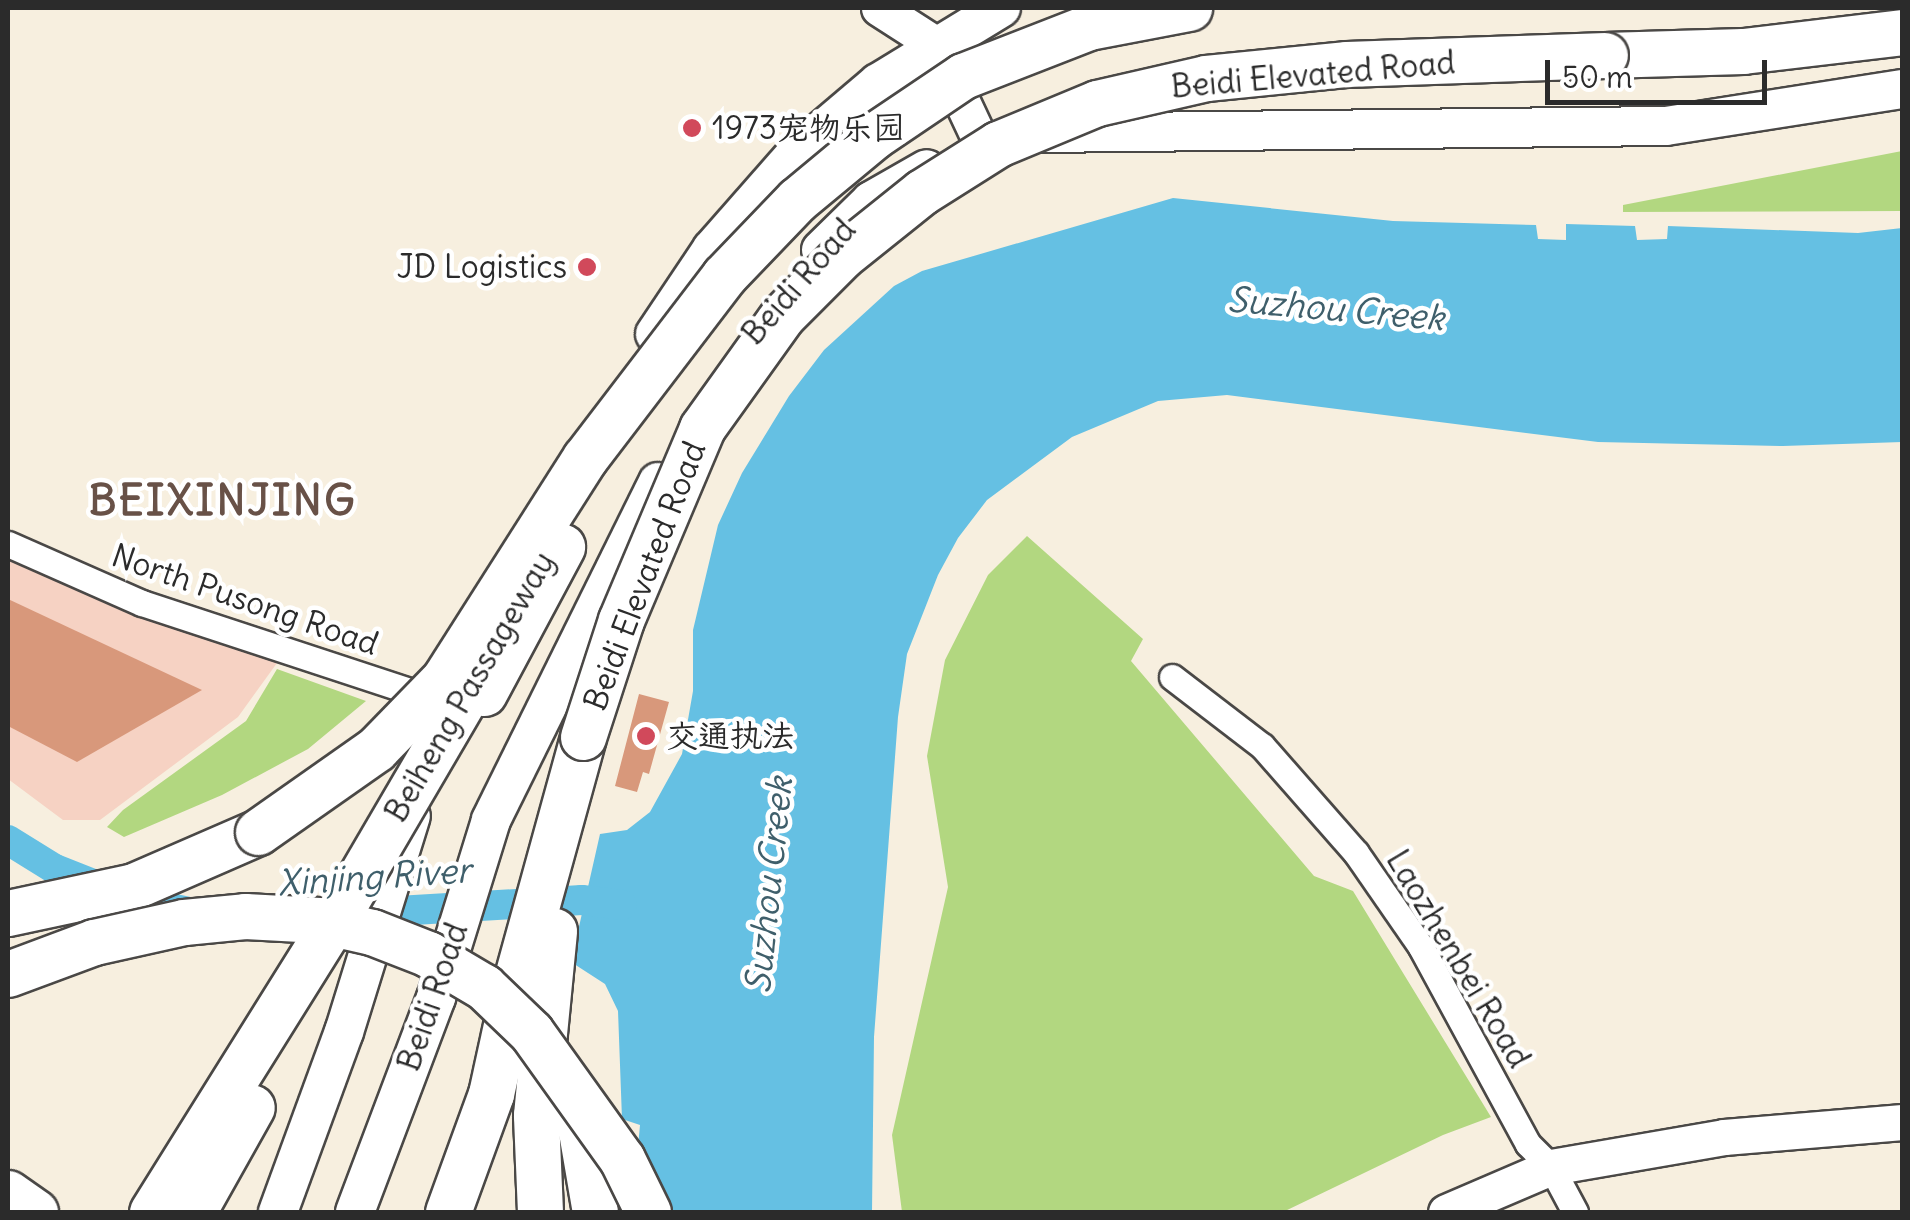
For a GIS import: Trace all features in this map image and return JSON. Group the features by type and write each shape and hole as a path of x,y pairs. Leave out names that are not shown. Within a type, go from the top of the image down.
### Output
{"highway":[{"path":"8,914 134,886 200,860 258,832 376,749 444,680 585,458 724,276 797,200 874,136 963,76 1089,28 1189,8"},
{"name":"Beidi Elevated Road","path":"583,737 621,620 702,428 783,315 842,256 922,192 998,144 1097,102 1206,78 1348,64 1743,50 1902,32"},
{"path":"193,1212 376,898 657,363"},
{"name":"Beiheng Passageway","path":"152,1212 342,908 657,363"},
{"path":"448,1212 491,1094 516,984 583,737"},
{"path":"482,1212 512,1099 583,737"},
{"path":"540,1212 536,1114 548,970 583,737"},
{"path":"8,964 184,922 244,916 319,920 372,932 428,954 484,986 531,1032 622,1159 648,1212"},
{"path":"8,974 94,942"},
{"path":"554,1062 581,1131 595,1212"},
{"path":"8,1194 35,1212"}],"main road":[{"path":"278,1212 344,1032 407,823 643,353 712,249 798,151 878,83 935,44 1002,8"},
{"name":"Beidi Road","path":"355,1212 436,998 491,820 695,406 820,251 871,201 980,140 1067,130 1666,126 1902,89"}],"street":[{"path":"879,8 935,44 980,140"},
{"path":"935,44 962,8"},
{"name":"North Pusong Road","path":"8,544 142,603 464,709"},
{"name":"Laozhenbei Road","path":"1172,677 1262,746 1356,853 1421,947 1528,1144 1551,1168 1574,1212"},
{"path":"1446,1212 1551,1168 1724,1137 1902,1122"}],"shaded area":[{"path":"8,557 153,622 277,663 238,717 100,820 63,820 8,779"}],"green space":[{"path":"1902,151 1902,211 1623,212 1623,205"},
{"path":"1027,536 1143,639 1131,661 1314,876 1353,891 1491,1117 1443,1135 1283,1212 902,1212 892,1135 948,887 927,756 945,660 988,575"},
{"path":"277,669 366,701 308,749 222,795 124,837 107,827 123,810 246,721"}],"water":[{"name":"Suzhou Creek","path":"1173,198 1393,221 1536,225 1538,239 1566,240 1566,224 1635,226 1637,240 1667,239 1668,226 1858,233 1902,228 1902,442 1783,446 1598,442 1227,395 1158,401 1072,437 987,500 958,538 938,575 907,654 898,717 874,1037 872,1212 632,1212 640,1125 622,1119 618,1011 605,984 571,962 600,834 627,830 650,812 682,754 693,691 693,630 718,525 742,473 789,396 824,350 894,286 922,271"}],"building":[{"path":"8,599 202,690 77,762 8,726"},
{"path":"639,694 669,702 649,774 643,772 637,792 615,786"}],"waterway":[{"name":"Xinjing River","path":"8,840 55,869 136,901 194,913"},
{"name":"Xinjing River","path":"364,913 582,900 622,905"}],"place":[{"name":"1973宠物乐园","path":"692,128"},
{"name":"JD Logistics","path":"587,267"},
{"name":"交通执法","path":"646,736"}],"district":[{"name":"BEIXINJING","path":"223,500"}]}
